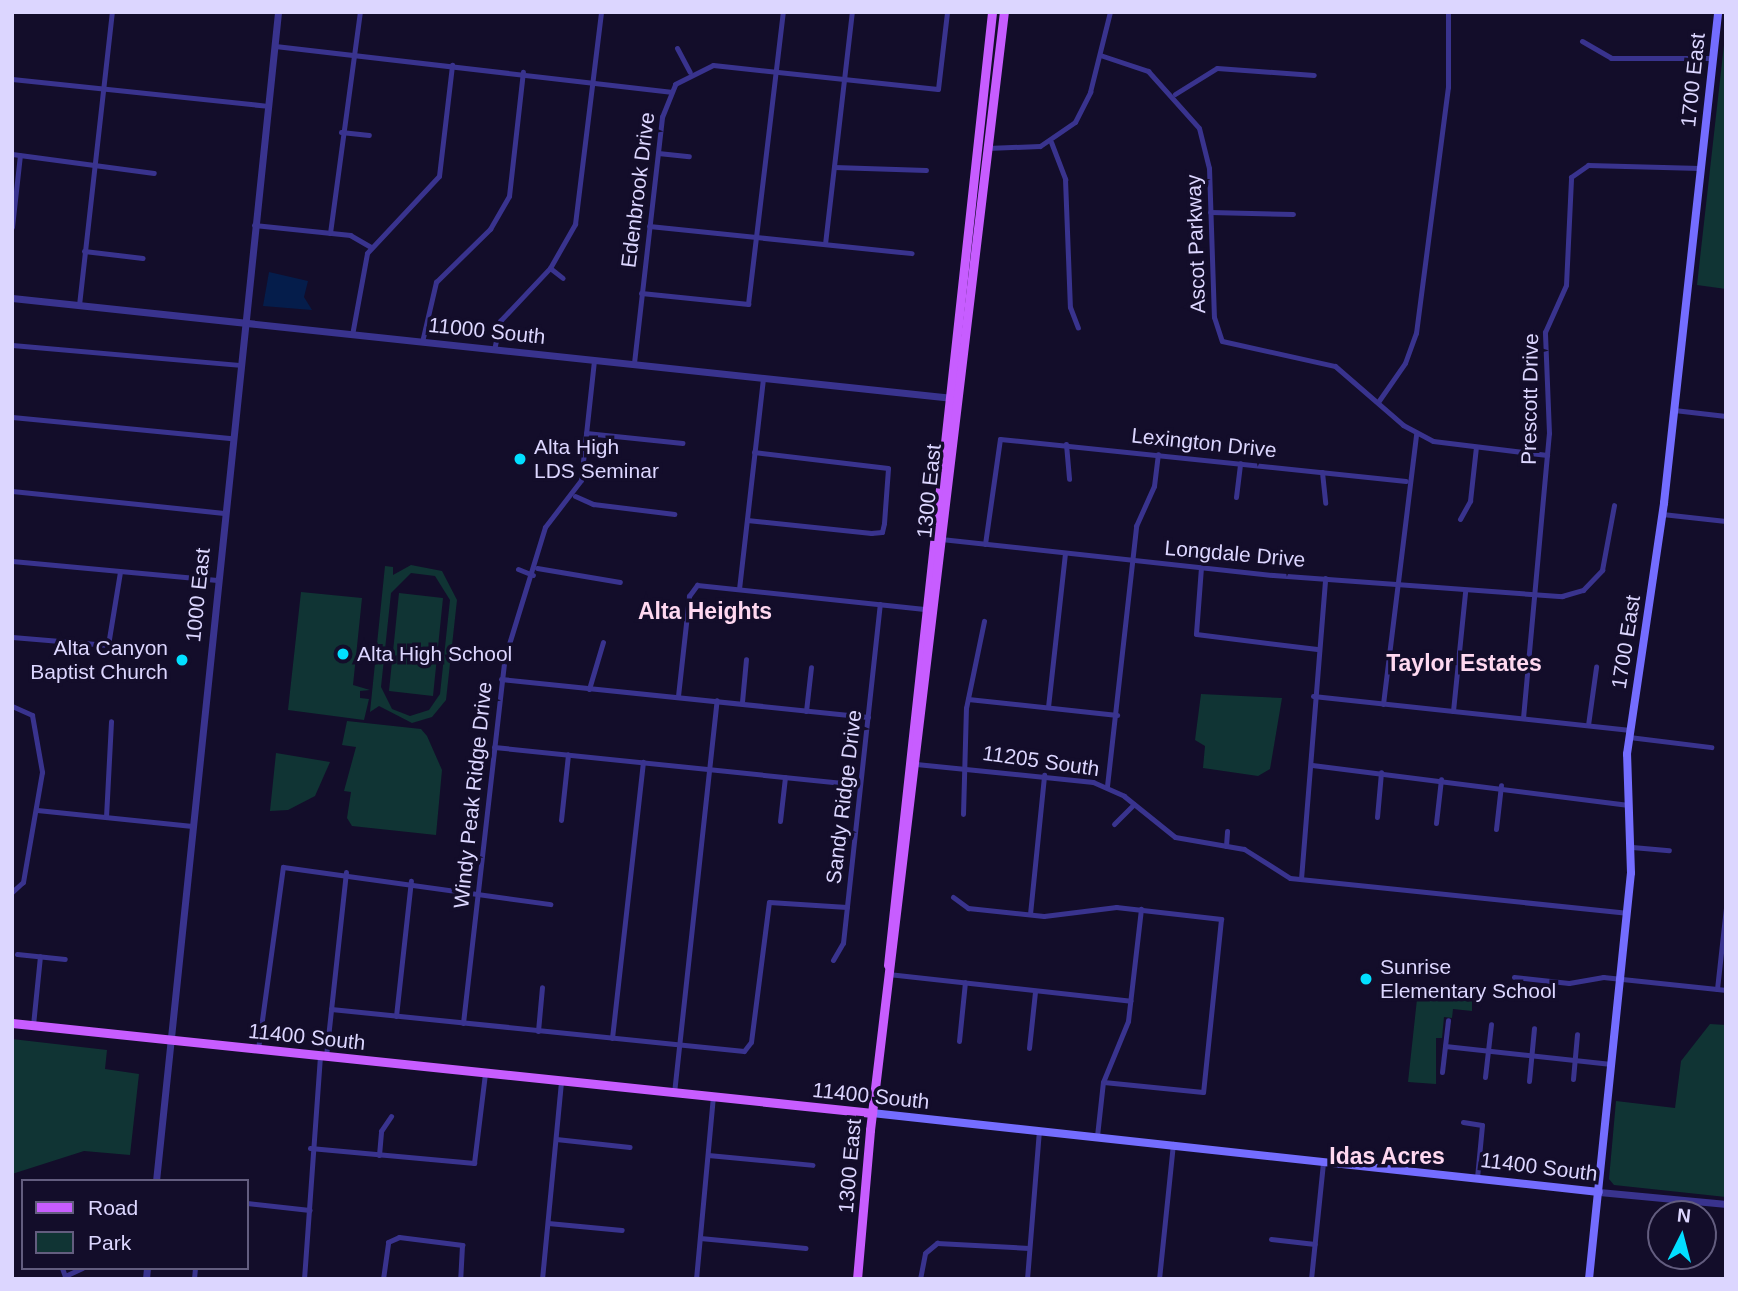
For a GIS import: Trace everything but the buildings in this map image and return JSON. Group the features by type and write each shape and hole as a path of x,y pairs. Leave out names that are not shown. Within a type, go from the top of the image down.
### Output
{"main road":[{"name":"1300 East","path":"888,974 886,941 992,12"},
{"name":"1300 East","path":"857,1279 888,974 916,764 1004,12"},
{"name":"1700 East","path":"1589,1279 1632,847 1628,805 1629,734 1662,514 1718,12"},
{"path":"983,86 981,141 988,148"},
{"name":"11400 South","path":"12,1023 1173,1144 1599,1192"}],"street":[{"path":"79,305 112,12"},
{"name":"1000 East","path":"156,1179 239,365 278,12"},
{"path":"330,233 341,132 356,55 360,12"},
{"path":"494,350 503,315 550,268 579,207 601,12"},
{"path":"641,293 748,304 783,12"},
{"path":"825,244 852,12"},
{"path":"677,48 690,72 713,65 938,89 947,12"},
{"path":"988,148 1017,150 1051,142 1081,115 1110,12"},
{"path":"1378,402 1401,370 1416,332 1448,87 1448,12"},
{"path":"1582,41 1611,58 1713,58"},
{"path":"275,46 594,80 670,92"},
{"name":"Ascot Parkway","path":"1100,55 1148,71 1175,94 1204,141 1214,317 1222,341 1325,361 1416,434 1476,447 1546,454"},
{"path":"352,335 359,274 372,247 439,176 452,65"},
{"path":"1175,94 1217,68 1314,75"},
{"path":"422,342 436,282 490,229 509,196 523,72"},
{"name":"Edenbrook Drive","path":"634,363 657,153 670,92 690,72"},
{"path":"12,79 268,106"},
{"path":"341,132 369,135"},
{"path":"1051,142 1065,179 1070,307 1078,328"},
{"path":"657,153 690,156"},
{"path":"12,154 154,173"},
{"path":"12,227 20,155"},
{"name":"Prescott Drive","path":"1523,718 1536,597 1534,558 1546,454 1545,332 1566,285 1563,244 1571,177 1588,165 1700,168"},
{"path":"834,167 926,170"},
{"path":"1210,212 1293,214"},
{"path":"254,225 356,236 372,247"},
{"path":"649,226 912,253"},
{"path":"84,251 143,258"},
{"path":"550,268 563,278"},
{"name":"11000 South","path":"12,298 957,399"},
{"path":"12,345 239,365"},
{"path":"594,360 586,433 575,496 593,504 674,514"},
{"path":"738,589 763,377"},
{"path":"1674,410 1726,416"},
{"path":"12,417 232,438"},
{"path":"586,433 682,443"},
{"path":"1383,704 1406,481 1416,434"},
{"name":"Lexington Drive","path":"985,544 998,440 1066,444 1406,481"},
{"path":"1066,444 1069,479"},
{"path":"1460,519 1470,501 1476,447"},
{"path":"747,520 882,532 888,468 754,452"},
{"path":"1107,786 1133,560 1158,454"},
{"path":"1236,497 1240,463"},
{"path":"1322,472 1325,503"},
{"path":"12,491 224,513"},
{"name":"Windy Peak Ridge Drive","path":"463,1023 501,679 535,571 545,527 575,496"},
{"name":"Longdale Drive","path":"931,538 1201,567 1536,597 1573,594 1597,577 1614,505"},
{"path":"1662,514 1726,521"},
{"path":"1048,707 1065,553"},
{"path":"12,561 217,580"},
{"path":"1201,567 1196,634 1317,649"},
{"path":"518,569 620,582"},
{"path":"12,637 110,643 120,572"},
{"path":"1301,879 1312,765 1313,696 1325,578"},
{"path":"678,696 691,591 697,585 933,610"},
{"path":"1453,711 1465,592"},
{"name":"Sandy Ridge Drive","path":"679,1045 739,1052 750,1045 769,902 846,907 880,604"},
{"path":"963,814 961,766 968,699 984,621"},
{"path":"589,689 603,642"},
{"path":"742,702 746,659"},
{"path":"806,711 811,667"},
{"path":"1588,725 1596,667"},
{"path":"501,679 868,717"},
{"path":"1313,696 1588,725 1711,747"},
{"path":"968,699 1117,715"},
{"path":"674,1093 717,700"},
{"path":"12,706 26,708 41,762 37,810 23,882 12,892"},
{"path":"106,817 111,722"},
{"path":"494,747 860,785"},
{"path":"561,820 568,754"},
{"path":"612,1038 642,762"},
{"name":"11205 South","path":"916,764 1044,775 1107,786 1175,837 1250,851 1277,873 1301,879 1626,914"},
{"path":"1312,765 1501,785 1628,805"},
{"path":"1377,817 1381,772"},
{"path":"1030,914 1044,775"},
{"path":"780,821 785,777"},
{"path":"1436,822 1441,779"},
{"path":"1496,829 1501,785"},
{"path":"1114,824 1133,804"},
{"path":"37,810 192,826"},
{"path":"1226,846 1227,831"},
{"path":"1632,847 1669,850"},
{"path":"258,1049 283,867 411,881 477,896 550,904"},
{"path":"304,1279 310,1210 310,1148 331,1009 346,872"},
{"path":"396,1016 411,881"},
{"path":"953,897 968,908 1030,914 1141,909 1221,919 1203,1092 1103,1082"},
{"path":"833,960 843,943 846,907"},
{"path":"1717,989 1726,908"},
{"path":"1097,1136 1103,1082 1131,1001 1141,909"},
{"path":"17,954 65,959"},
{"path":"33,1025 40,956"},
{"path":"888,974 1131,1001"},
{"path":"1514,977 1569,983 1619,979 1726,990"},
{"path":"959,1041 965,982"},
{"path":"538,1031 542,987"},
{"path":"1029,1048 1035,992"},
{"path":"331,1009 679,1045"},
{"path":"1442,1072 1448,1020"},
{"path":"1485,1077 1491,1024"},
{"path":"1529,1081 1534,1028"},
{"path":"1573,1079 1577,1034"},
{"path":"1445,1046 1611,1064"},
{"path":"310,1148 474,1163 485,1073"},
{"path":"542,1279 561,1081"},
{"path":"696,1279 713,1097"},
{"path":"379,1156 381,1131 391,1116"},
{"path":"1463,1122 1482,1125 1477,1178"},
{"path":"1027,1279 1039,1130"},
{"path":"555,1139 630,1146"},
{"path":"1159,1279 1173,1144"},
{"path":"708,1155 813,1165"},
{"path":"1311,1279 1323,1162"},
{"name":"11400 South","path":"1599,1192 1726,1204"},
{"path":"248,1203 310,1210"},
{"path":"548,1223 622,1230"},
{"path":"383,1279 390,1238 462,1245 460,1279"},
{"path":"700,1238 806,1248"},
{"path":"1271,1239 1315,1244"},
{"path":"920,1279 922,1259 933,1245 1029,1248"}],"green space":[{"path":"1726,27 1726,289 1697,285"},
{"path":"411,565 442,571 457,600 446,700 432,717 412,723 379,706 370,712 385,566 393,567 393,575","holes":["411,573 435,576 450,600 440,694 429,710 410,716 392,709 381,687 391,593"]},
{"path":"301,592 362,598 353,685 370,690 360,691 360,698 369,699 364,720 288,710"},
{"path":"399,593 443,598 433,696 389,691"},
{"path":"1201,694 1282,698 1270,769 1258,776 1203,768 1205,746 1195,740"},
{"path":"347,721 421,729 427,736 442,770 436,835 352,826 347,818 351,792 344,791 356,747 342,745"},
{"path":"276,753 330,762 315,796 288,810 270,811"},
{"path":"1417,999 1472,1001 1472,1011 1453,1009 1452,1018 1444,1017 1442,1038 1436,1038 1436,1084 1408,1082"},
{"path":"1710,1024 1726,1025 1726,1197 1614,1185 1609,1179 1616,1101 1675,1108 1681,1061"},
{"path":"12,1039 107,1050 105,1069 139,1074 130,1155 84,1151 12,1174"}],"water":[{"path":"269,272 308,281 304,297 312,310 263,306"}],"place":[{"name":"Alta High LDS Seminar","path":"520,459"},
{"name":"Alta High School","path":"343,654"},
{"name":"Alta Canyon Baptist Church","path":"182,660"},
{"name":"Sunrise Elementary School","path":"1366,979"}],"district":[{"name":"Alta Heights","path":"705,611"},
{"name":"Taylor Estates","path":"1464,663"},
{"name":"Idas Acres","path":"1387,1156"}]}
